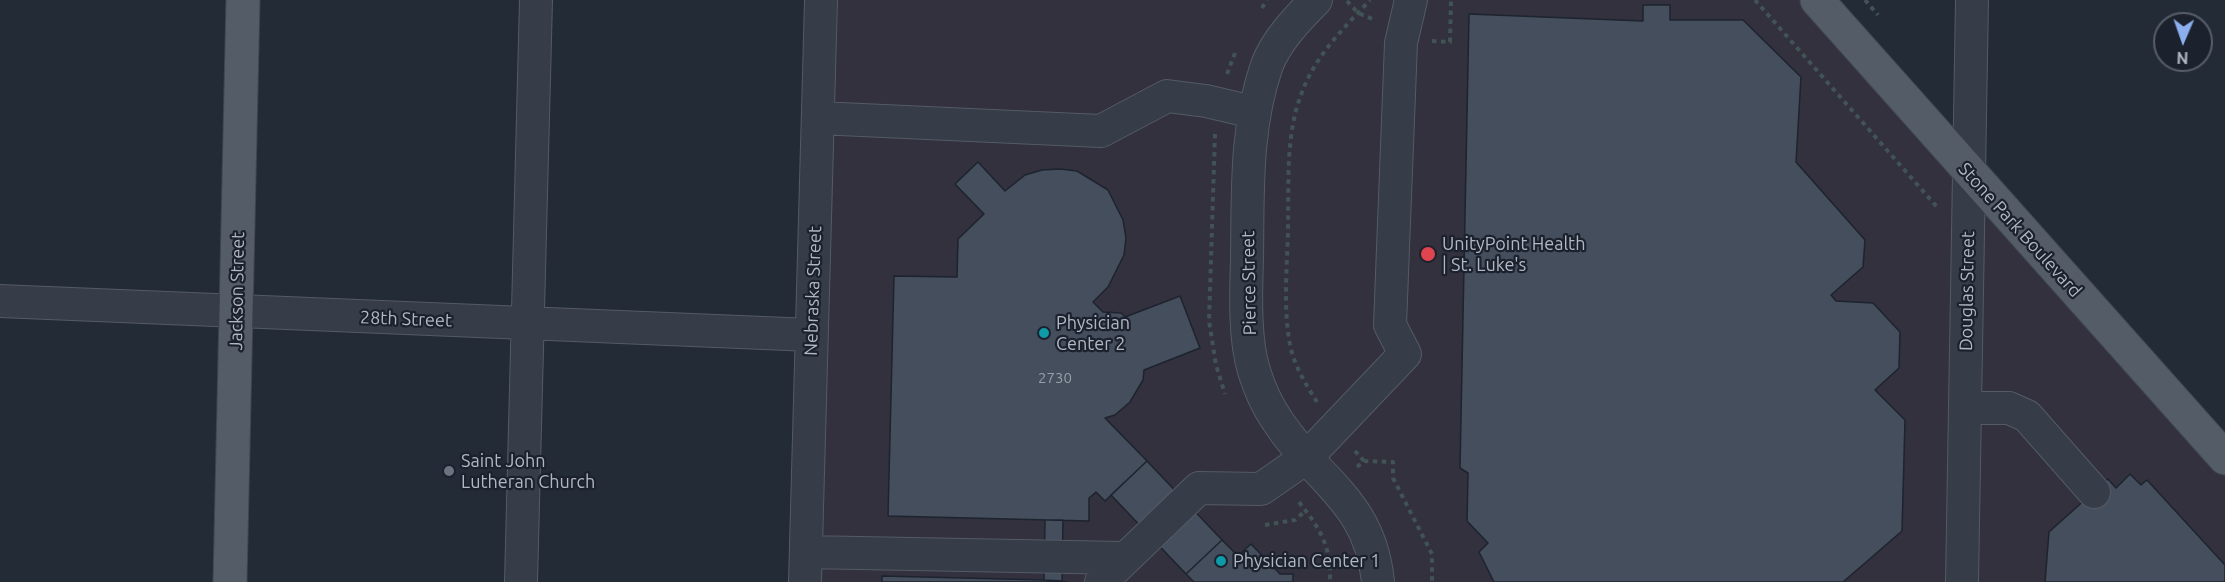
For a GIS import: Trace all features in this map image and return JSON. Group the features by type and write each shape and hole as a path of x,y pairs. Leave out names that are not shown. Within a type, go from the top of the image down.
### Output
{"main road":[{"name":"Jackson Street","path":"230,582 243,0"},
{"name":"Stone Park Boulevard","path":"1817,0 2225,458"}],"street":[{"path":"521,582 530,324 536,0"},
{"name":"Nebraska Street","path":"806,567 821,0"},
{"name":"Pierce Street","path":"1316,0 1295,22 1268,62 1253,112 1248,157 1246,310 1254,370 1277,420 1306,457 1353,508 1376,556 1378,582"},
{"path":"1101,582 1123,558 1199,488 1261,489 1306,457 1405,354 1390,325 1401,43 1411,0"},
{"name":"Douglas Street","path":"1962,582 1972,0"},
{"path":"818,118 1101,131 1167,96 1206,100 1253,112"},
{"name":"28th Street","path":"0,301 812,335"},
{"path":"1965,408 2009,408 2027,416 2094,492"},
{"path":"806,567 1123,558"}],"path":[{"path":"1364,461 1335,427 1309,390 1291,347 1286,305 1290,163 1295,115 1310,75 1335,37 1370,0"},
{"path":"1450,42 1451,0"},
{"path":"1755,0 1967,242"},
{"path":"1393,462 1393,478 1432,554 1431,582"}],"shaded area":[{"name":"UnityPoint Health | St. Luke's","path":"821,0 1817,0 2225,458 2225,582 805,582"}],"building":[{"path":"1643,5 1670,5 1670,20 1743,20 1801,77 1796,162 1865,240 1863,267 1831,295 1836,301 1873,303 1900,332 1899,368 1875,390 1905,420 1902,531 1843,582 1494,582 1479,552 1488,543 1467,521 1468,473 1460,468 1469,14 1643,21"},
{"name":"Physician Center 2","path":"978,162 1005,191 1025,175 1042,170 1060,169 1077,171 1108,190 1123,220 1126,238 1124,255 1108,287 1093,302 1103,312 1121,313 1125,317 1180,296 1200,348 1144,370 1143,380 1130,402 1115,415 1105,418 1147,461 1105,501 1096,492 1089,498 1089,521 888,516 894,276 957,277 958,239 984,214 955,184"},
{"path":"1147,461 1222,540 1186,574 1111,495"},
{"path":"2130,474 2141,485 2147,480 2225,565 2225,582 2045,582 2049,532 2108,479 2116,488"},
{"path":"1045,520 1063,520 1062,581 1044,580"},
{"name":"Physician Center 1","path":"1222,540 1244,562 1247,559 1241,553 1251,544 1280,574 1293,574 1293,582 1194,582 1186,574"},
{"path":"882,576 1044,580 1067,582 882,582"}],"place":[{"name":"UnityPoint Health | St. Luke's","path":"1428,254"},
{"name":"Physician Center 2","path":"1044,333"},
{"name":"Saint John Lutheran Church","path":"449,471"},
{"name":"Physician Center 1","path":"1221,561"}]}
